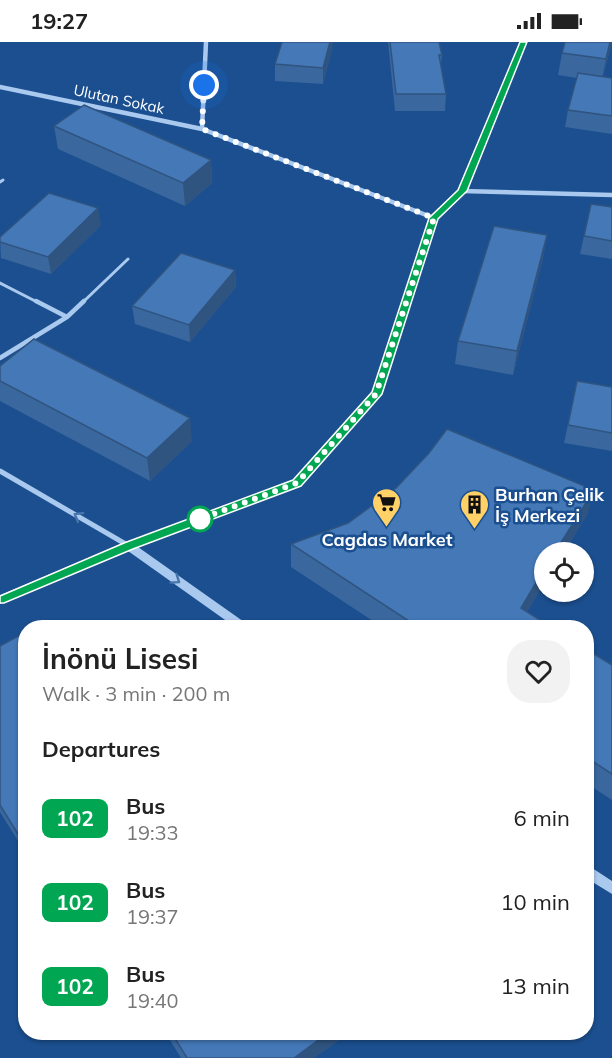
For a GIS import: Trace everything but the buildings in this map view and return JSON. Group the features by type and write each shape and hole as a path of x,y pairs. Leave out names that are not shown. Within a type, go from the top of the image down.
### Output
{"street":[{"path":"202,129 206,42"},
{"path":"0,600 129,546 297,483 376,394 434,218 462,191 523,42"},
{"name":"Ulutan Sokak","path":"0,87 202,129 434,218"},
{"path":"462,191 612,195"},
{"path":"0,471 129,546 233,620"},
{"path":"594,876 612,888"}],"lane":[{"path":"0,358 67,317 128,259"},
{"path":"0,283 67,317"}],"bus line":[{"name":"102","path":"0,600 129,546 297,483 376,394 434,218 462,191 523,42"}],"place":[{"name":"Cagdas Market","path":"387,528"},
{"name":"Burhan Çelik İş Merkezi","path":"474,530"}],"route":[{"path":"200,519 192,522 297,483 376,394 434,218 202,129 204,85"}]}
